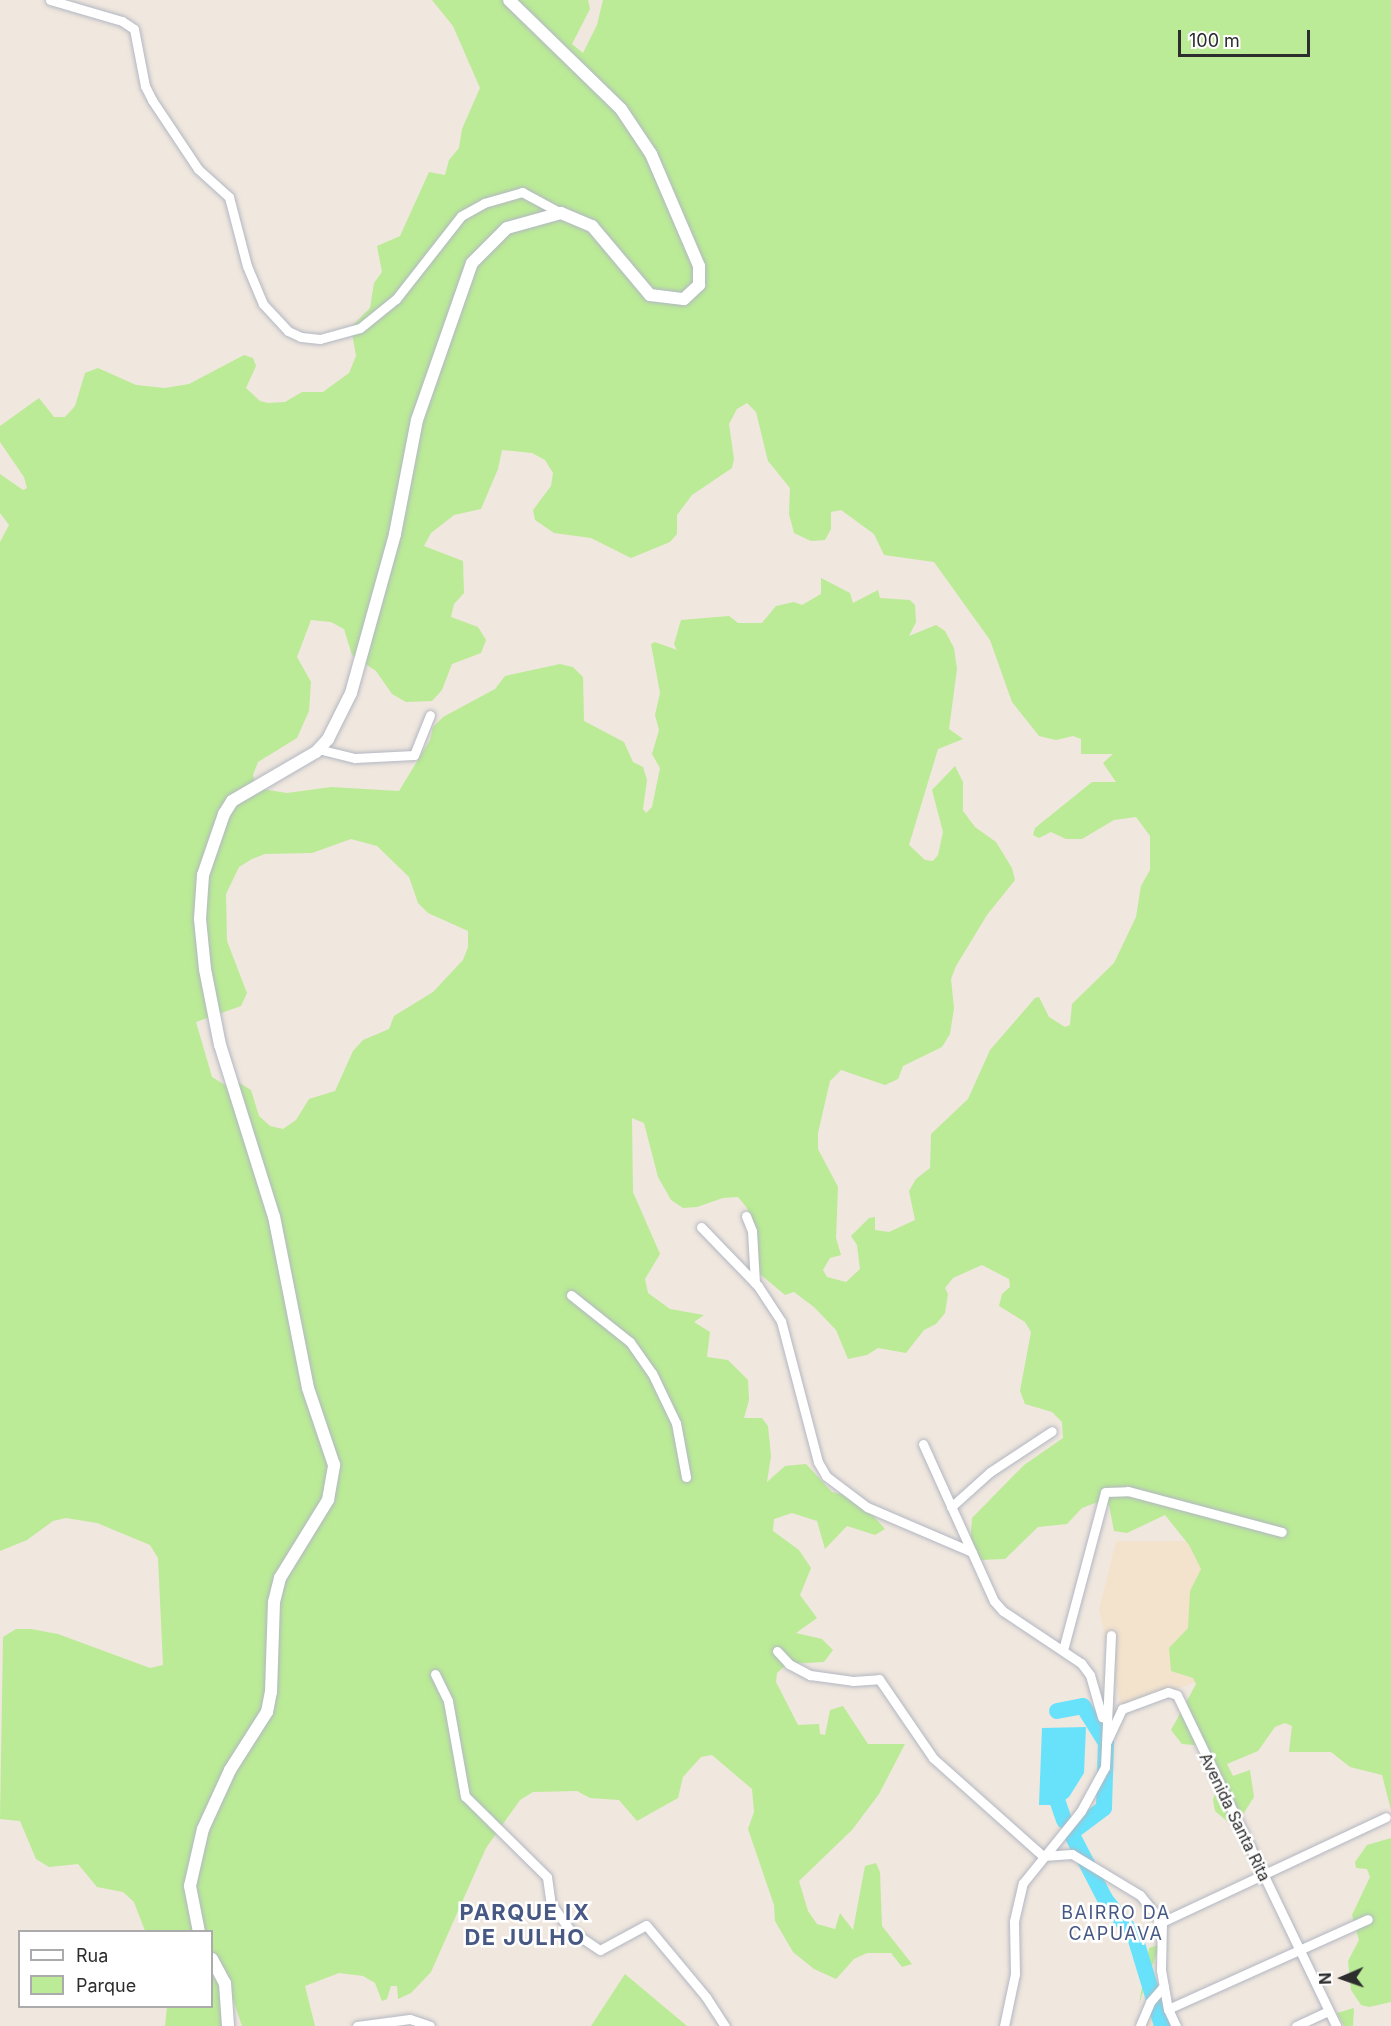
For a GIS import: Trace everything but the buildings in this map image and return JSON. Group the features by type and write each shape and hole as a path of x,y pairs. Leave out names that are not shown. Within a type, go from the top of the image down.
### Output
{"street":[{"path":"50,0 122,21 134,29 145,86 152,100 198,169 229,197 247,266 263,304 288,331 301,337 339,336 367,322 396,299 461,216 484,203 522,192 561,213 592,226 650,295 684,298 699,285 699,266 651,154 621,109 509,0"},
{"path":"199,1930 190,1886 203,1829 230,1770 267,1712 271,1692 273,1611 280,1578 328,1500 334,1474 308,1388 274,1216 220,1045 204,959 200,919 203,875 224,814 232,801 318,749 328,739 351,693 395,534 417,420 472,263 507,228 561,213"},
{"path":"318,749 355,758 414,755 430,715"},
{"path":"746,1216 752,1231 755,1283"},
{"path":"701,1227 755,1283 781,1321 818,1462 826,1476 867,1507 972,1552"},
{"path":"571,1295 630,1342 652,1373 676,1423 686,1477"},
{"path":"951,1507 990,1472 1052,1431"},
{"path":"923,1444 972,1552 1002,1611 1063,1650 1090,1675 1105,1725"},
{"path":"1063,1650 1105,1492 1115,1489 1282,1532"},
{"path":"1004,2026 1016,1974 1014,1922 1023,1883 1099,1783 1105,1767 1105,1725 1111,1635"},
{"path":"777,1651 789,1664 810,1675 842,1680 879,1679 933,1758 1043,1856 1072,1854 1140,1895 1162,1922 1161,1970 1168,2009 1176,2026"},
{"path":"435,1674 448,1701 465,1796 547,1877 551,1904 570,1930 600,1950 646,1925 706,1997 725,2026"},
{"name":"Avenida Santa Rita","path":"1106,1743 1122,1708 1168,1692 1177,1695 1336,2026"},
{"path":"1162,1922 1264,1877 1386,1817"},
{"path":"1168,2009 1368,1918"},
{"path":"213,1961 225,1983 228,2026"},
{"path":"1140,2026 1150,2002 1164,1986"},
{"path":"1296,2026 1328,2011"},
{"path":"357,2026 410,2019 430,2026"}],"shaded area":[{"path":"1116,1541 1207,1541 1220,1673 1122,1709 1099,1610"},
{"path":"1150,2003 1167,2009 1175,2026 1141,2026"}],"green space":[{"path":"432,0 588,0 590,9 572,44 583,53 597,25 603,0 1391,0 1391,1810 1382,1775 1350,1767 1331,1752 1289,1752 1292,1726 1285,1723 1275,1727 1258,1751 1227,1764 1233,1776 1250,1770 1254,1797 1242,1816 1235,1823 1228,1822 1215,1811 1213,1800 1219,1779 1214,1765 1200,1757 1205,1746 1182,1744 1171,1730 1196,1684 1193,1678 1171,1671 1169,1648 1188,1628 1190,1591 1201,1569 1189,1545 1165,1515 1127,1533 1114,1531 1109,1505 1095,1503 1082,1508 1067,1524 1038,1527 1005,1559 979,1560 970,1547 972,1518 1024,1465 1063,1438 1062,1422 1052,1412 1025,1404 1020,1391 1031,1332 1025,1322 999,1306 1002,1294 1010,1287 1009,1279 982,1265 953,1278 945,1288 948,1294 945,1313 936,1324 924,1330 906,1353 878,1348 867,1355 848,1359 836,1330 814,1307 794,1292 785,1295 760,1274 756,1255 758,1241 747,1208 738,1197 723,1198 697,1207 683,1208 671,1200 658,1177 644,1123 632,1118 633,1192 660,1254 645,1279 648,1293 670,1309 704,1315 694,1322 710,1332 707,1357 728,1360 748,1380 749,1400 744,1418 762,1418 768,1426 771,1456 767,1482 785,1466 806,1464 832,1492 857,1498 885,1529 875,1535 847,1526 825,1549 817,1521 792,1513 774,1519 773,1531 799,1550 811,1568 800,1595 817,1618 796,1633 822,1639 833,1650 824,1662 787,1664 777,1673 776,1682 798,1725 819,1724 820,1734 825,1735 830,1710 843,1706 868,1744 905,1744 879,1794 852,1830 799,1881 808,1911 817,1924 835,1929 840,1913 853,1930 865,1866 876,1863 880,1872 882,1926 912,1964 902,1967 891,1953 867,1953 854,1959 836,1979 814,1969 793,1952 775,1921 774,1905 748,1829 754,1812 752,1789 712,1755 701,1757 683,1777 678,1798 637,1821 619,1800 590,1798 577,1791 533,1792 520,1800 486,1848 431,1972 411,1993 398,1999 397,1986 391,1986 387,1999 382,2001 375,1983 363,1976 339,1973 305,1986 315,2026 242,2026 229,1988 213,1960 213,1930 145,1930 134,1902 123,1892 97,1887 78,1864 49,1867 36,1859 20,1821 0,1819 3,1637 16,1629 31,1629 58,1634 150,1668 163,1665 158,1558 150,1545 97,1523 66,1518 53,1521 27,1540 0,1551 0,542 9,525 0,513 0,474 23,490 27,488 24,477 0,442 0,426 39,398 54,417 65,417 75,406 85,373 98,368 136,385 165,388 189,384 244,355 253,358 256,366 246,388 260,401 285,402 302,392 323,392 349,373 356,356 351,327 370,308 374,283 382,272 377,246 400,236 429,172 445,175 449,160 459,148 462,129 480,88 453,26","holes":["747,403 756,412 768,461 790,488 789,514 794,533 811,541 825,540 831,529 831,512 841,510 874,534 884,555 934,562 990,640 1012,702 1039,736 1056,740 1073,736 1081,739 1081,754 1113,754 1103,763 1116,782 1092,782 1035,828 1033,835 1039,838 1051,832 1066,839 1082,839 1114,820 1136,817 1150,836 1150,870 1141,886 1136,917 1114,963 1072,1004 1070,1025 1065,1027 1049,1017 1039,997 1035,998 990,1050 968,1099 931,1134 930,1168 916,1179 909,1191 915,1220 889,1232 875,1230 875,1217 869,1218 851,1236 857,1245 860,1269 846,1282 827,1277 823,1270 830,1258 841,1255 836,1238 838,1187 818,1149 818,1133 830,1081 841,1070 885,1085 898,1079 903,1066 942,1047 950,1034 954,1008 951,979 956,966 987,915 1015,880 1012,868 996,842 975,827 963,811 963,782 955,766 932,790 943,832 938,855 933,861 925,860 909,845 938,749 963,739 949,729 957,669 954,648 945,631 936,625 909,636 916,622 915,605 910,600 880,598 878,590 853,603 850,593 821,578 821,594 802,605 794,602 776,606 762,623 738,623 729,616 681,620 674,644 677,650 655,642 651,644 660,693 655,715 659,730 652,754 660,768 652,807 646,813 643,809 647,780 643,767 633,762 624,742 584,721 583,677 573,667 560,664 505,676 495,689 443,717 433,727 430,740 399,791 331,787 287,793 256,788 253,775 258,762 297,738 309,711 311,682 297,657 311,620 331,622 344,629 352,655 376,671 392,694 406,702 432,701 442,690 452,664 481,653 486,640 478,627 451,617 454,604 464,593 463,561 424,546 431,533 454,515 481,509 498,469 502,450 532,453 545,460 553,473 551,486 533,510 535,520 554,533 591,538 631,558 670,542 677,534 677,515 692,495 732,468 734,459 729,424 737,409","351,839 377,846 409,877 418,903 428,913 468,931 468,947 463,960 433,992 394,1016 389,1029 363,1040 353,1051 335,1091 309,1099 296,1120 283,1129 270,1126 259,1116 251,1090 238,1082 225,1085 212,1077 196,1022 241,1006 247,993 227,941 226,894 239,867 265,854 312,853"]},
{"path":"1391,1838 1391,2002 1369,2007 1361,2005 1351,1990 1348,1961 1359,1940 1352,1915 1370,1877 1367,1869 1356,1868 1355,1862 1367,1845"},
{"path":"1160,1944 1139,2004 1149,1948"},
{"path":"213,1966 223,2002 223,2026 165,2026 167,2008 213,2008"},
{"path":"625,1974 687,2026 591,2026"},
{"path":"1354,2008 1353,2026 1344,2026 1337,2013"}],"water":[{"path":"1086,1727 1084,1773 1069,1797 1058,1805 1039,1805 1042,1728"}],"waterway":[{"path":"1057,1711 1083,1706 1106,1743 1104,1808 1071,1833 1105,1899 1135,1937 1162,2026"},
{"path":"1055,1794 1064,1820"}],"district":[{"name":"BAIRRO DA CAPUAVA","path":"1116,1924"},
{"name":"PARQUE IX DE JULHO","path":"525,1925"}]}
